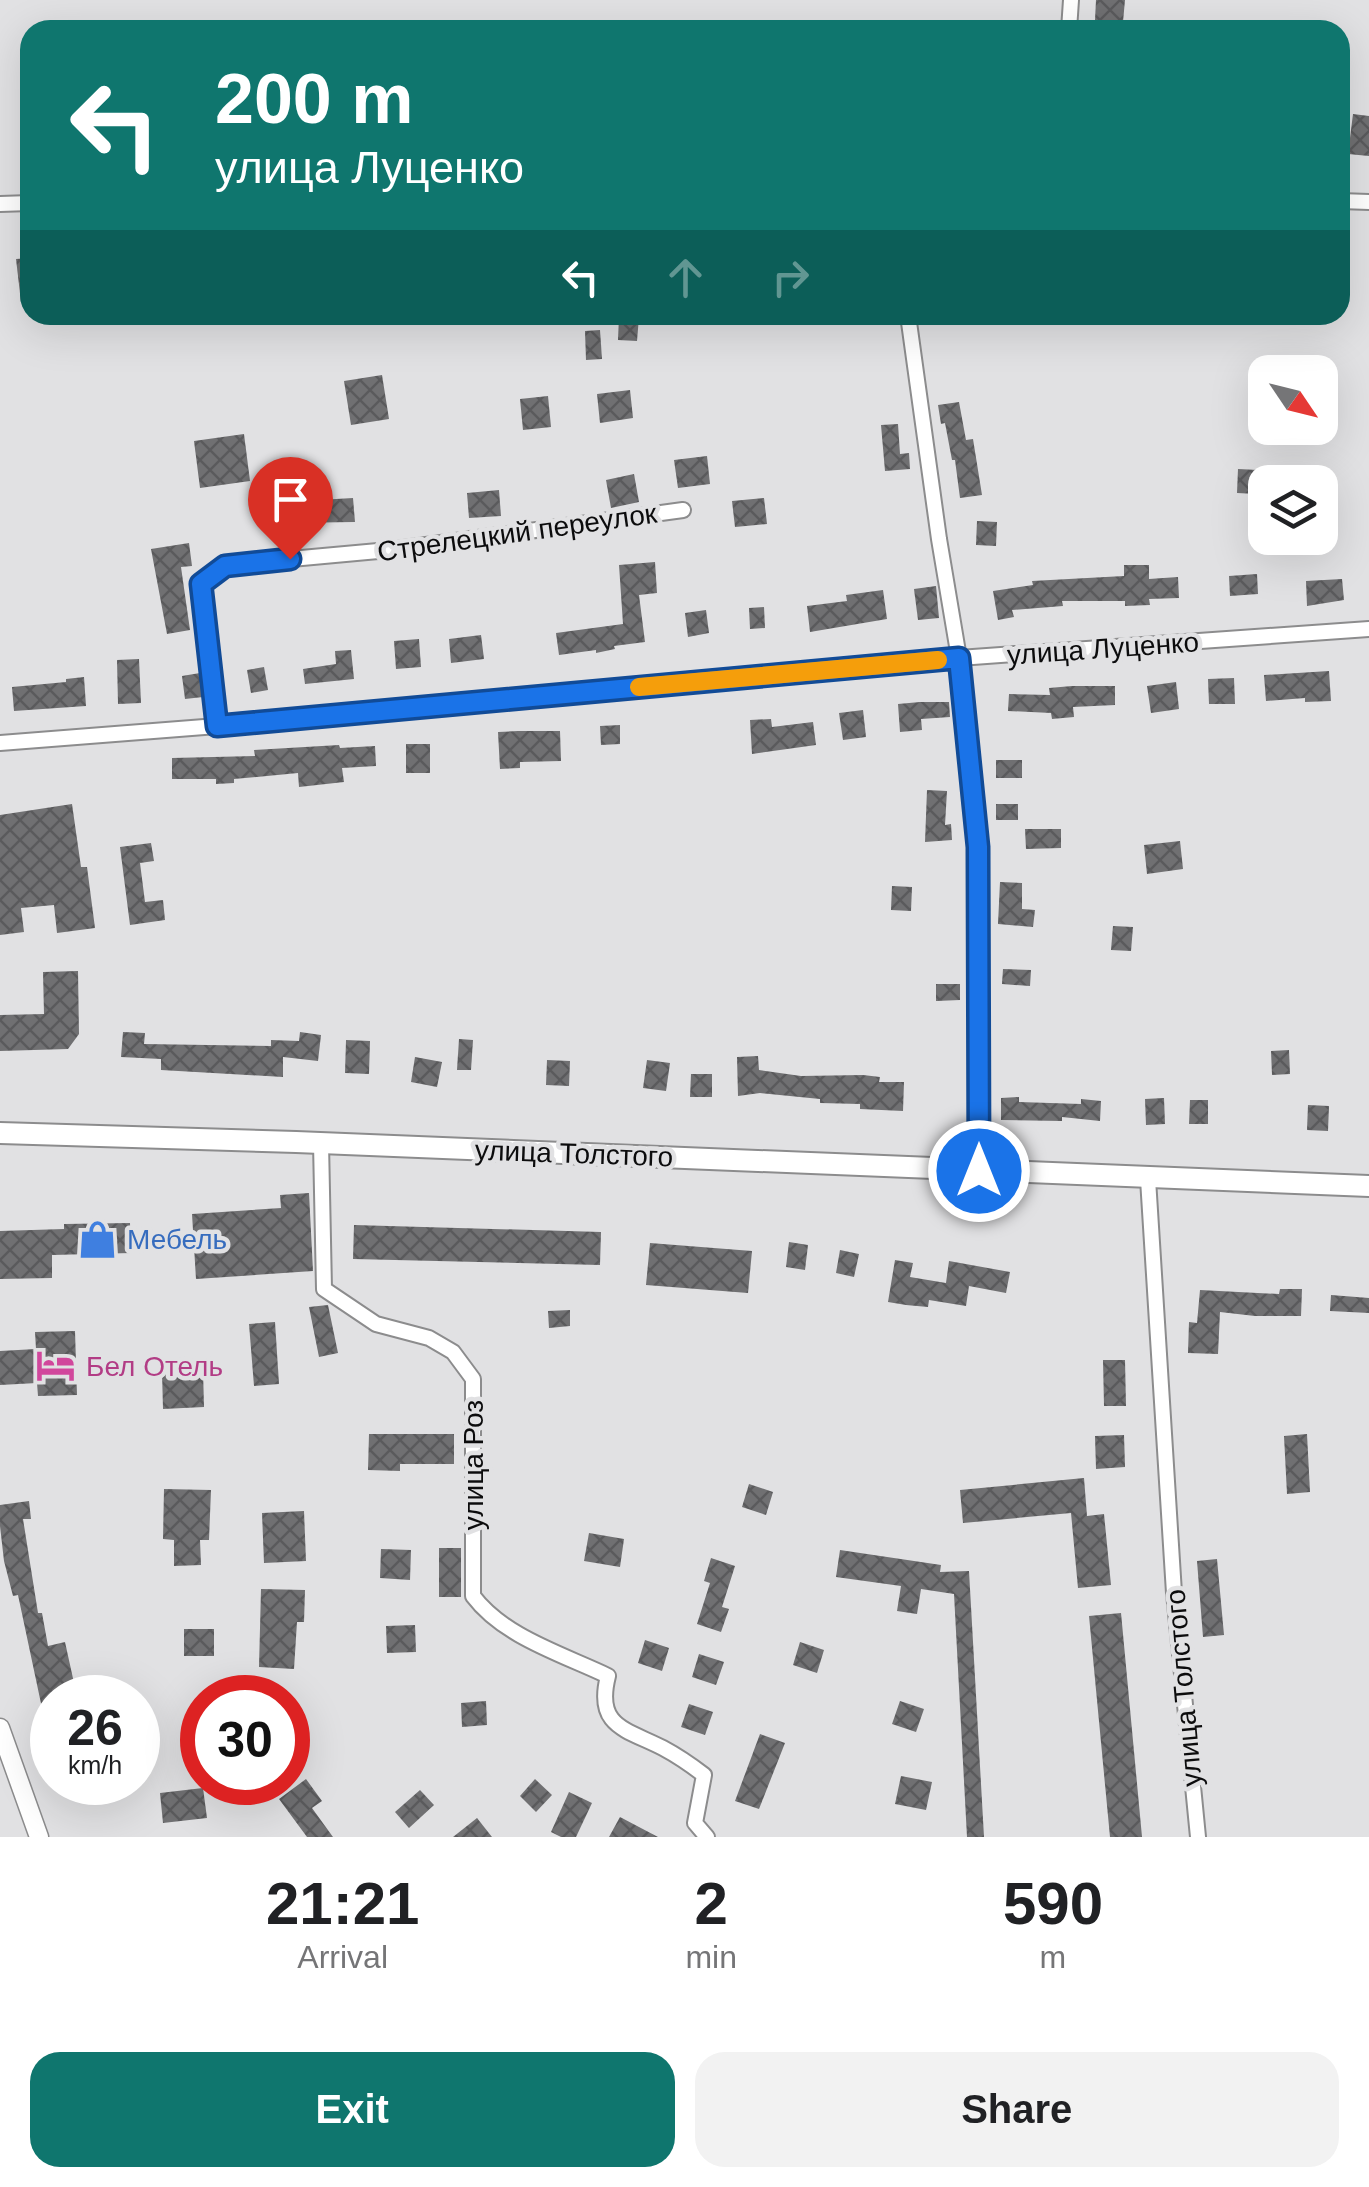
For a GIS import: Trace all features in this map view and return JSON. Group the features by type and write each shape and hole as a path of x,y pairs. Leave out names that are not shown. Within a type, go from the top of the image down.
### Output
{"main road":[{"name":"улица Толстого","path":"0,1133 1369,1186"}],"street":[{"path":"909,325 959,658 978,847 979,1171"},
{"name":"Стрелецкий переулок","path":"217,726 201,584 225,566 390,550 684,510"},
{"name":"улица Луценко","path":"0,742 959,658 1369,629"},
{"name":"улица Роз","path":"321,1144 324,1289 376,1324 429,1338 453,1352 472,1379 473,1596 488,1616 608,1676 603,1694 606,1711 616,1726 659,1746 704,1774 695,1823 707,1837"},
{"name":"улица Толстого","path":"1148,1179 1174,1592 1198,1837"},
{"path":"0,1728 39,1837"}],"building":[{"path":"1096,0 1125,0 1123,20 1095,20"},
{"path":"1353,114 1369,116 1369,156 1350,154"},
{"path":"16,259 20,259 20,293"},
{"path":"619,325 638,325 637,341 618,340"},
{"path":"600,330 602,359 586,360 585,331"},
{"path":"382,375 389,419 351,425 344,381"},
{"path":"630,390 633,418 600,423 597,394"},
{"path":"548,396 551,427 523,430 520,399"},
{"path":"959,402 966,440 973,439 982,495 960,498 955,460 938,405"},
{"path":"898,424 900,454 909,453 910,469 885,471 881,425"},
{"path":"244,434 250,481 200,488 194,441"},
{"path":"707,456 710,484 678,488 674,460"},
{"path":"1238,469 1248,470 1248,494 1237,493"},
{"path":"634,474 639,502 611,508 606,480"},
{"path":"285,486 319,487 319,500 353,498 355,522 285,523"},
{"path":"499,490 501,516 469,518 467,493"},
{"path":"764,498 767,524 735,527 732,501"},
{"path":"977,521 997,522 996,546 976,545"},
{"path":"189,543 192,566 181,567 190,630 167,634 151,549"},
{"path":"655,562 657,593 639,595 645,642 596,653 559,655 556,633 623,624 619,565"},
{"path":"1124,565 1149,565 1149,579 1178,577 1179,598 1149,599 1150,605 1125,606 1125,601 1062,601 1063,606 1012,610 1014,617 998,620 993,591 1033,585 1032,581 1124,576"},
{"path":"1257,574 1258,594 1230,596 1229,576"},
{"path":"1342,579 1344,600 1307,606 1306,581"},
{"path":"936,586 939,618 918,620 914,589"},
{"path":"883,590 887,619 810,632 807,606 847,601 846,595"},
{"path":"764,607 765,628 750,629 749,608"},
{"path":"706,610 709,633 688,637 685,613"},
{"path":"481,635 484,659 451,663 449,639"},
{"path":"419,639 421,667 396,669 394,641"},
{"path":"351,650 354,679 305,684 303,669 336,664 335,651"},
{"path":"139,659 141,703 118,704 117,660"},
{"path":"264,667 268,690 251,693 247,670"},
{"path":"1329,671 1331,701 1266,701 1264,675"},
{"path":"200,673 203,697 185,699 182,676"},
{"path":"84,677 86,706 14,711 12,687"},
{"path":"1234,678 1235,704 1209,704 1208,679"},
{"path":"1176,682 1179,709 1151,713 1147,686"},
{"path":"1115,686 1115,705 1073,707 1074,717 1052,719 1051,713 1008,711 1009,694 1050,695 1049,688"},
{"path":"949,702 950,717 921,719 922,730 900,732 898,704"},
{"path":"863,710 866,737 843,740 839,713"},
{"path":"771,719 772,727 813,722 816,745 752,754 750,720"},
{"path":"620,725 620,744 601,745 600,726"},
{"path":"560,731 561,761 520,762 520,768 500,769 498,732"},
{"path":"406,744 430,744 430,773 406,773"},
{"path":"375,746 376,766 342,768 344,782 299,787 298,773 216,784 216,779 172,779 172,758 255,756 254,750"},
{"path":"996,760 1022,760 1022,778 996,778"},
{"path":"927,790 947,791 945,825 951,824 952,840 925,842"},
{"path":"72,804 81,867 87,867 95,928 57,933 54,905 21,908 24,932 0,935 0,815"},
{"path":"996,804 1018,804 1018,820 996,820"},
{"path":"1025,829 1061,829 1061,848 1026,849"},
{"path":"1180,841 1183,869 1147,874 1144,845"},
{"path":"151,843 154,861 140,863 145,902 163,900 165,920 130,925 120,847"},
{"path":"1000,882 1022,883 1022,909 1035,910 1033,927 998,924"},
{"path":"892,886 912,887 911,911 891,910"},
{"path":"1113,926 1133,927 1131,951 1111,950"},
{"path":"1003,969 1031,970 1030,986 1002,984"},
{"path":"78,971 79,1034 68,1049 0,1051 0,1015 44,1014 43,972"},
{"path":"936,984 960,984 960,1000 936,1001"},
{"path":"123,1032 145,1033 144,1044 271,1046 271,1040 299,1041 300,1032 321,1035 318,1061 283,1057 283,1077 161,1070 161,1059 121,1057"},
{"path":"459,1039 473,1040 471,1070 457,1070"},
{"path":"346,1040 370,1041 369,1074 345,1073"},
{"path":"1289,1050 1290,1074 1272,1075 1271,1051"},
{"path":"758,1056 759,1070 801,1076 863,1075 880,1077 879,1082 904,1082 903,1111 860,1109 860,1104 820,1103 820,1099 760,1093 738,1096 737,1057"},
{"path":"415,1057 442,1062 437,1087 411,1082"},
{"path":"547,1060 570,1061 569,1086 546,1085"},
{"path":"647,1060 670,1063 666,1091 643,1088"},
{"path":"691,1074 712,1074 712,1097 690,1097"},
{"path":"1019,1097 1019,1102 1101,1101 1100,1121 1062,1117 1062,1121 1001,1120 1001,1098"},
{"path":"1164,1098 1165,1124 1146,1125 1145,1099"},
{"path":"1190,1100 1208,1100 1208,1124 1189,1124"},
{"path":"1308,1105 1329,1106 1328,1131 1307,1130"},
{"path":"309,1193 313,1271 196,1279 192,1214 281,1208 280,1195"},
{"path":"130,1223 131,1253 52,1255 52,1278 0,1279 0,1231 64,1229 64,1224"},
{"path":"354,1225 601,1232 600,1265 353,1259"},
{"path":"789,1242 808,1245 805,1270 786,1267"},
{"path":"650,1243 752,1251 748,1293 646,1285"},
{"path":"840,1250 859,1254 854,1277 836,1273"},
{"path":"895,1260 913,1263 910,1277 946,1283 949,1261 1010,1272 1006,1293 969,1286 966,1306 929,1300 928,1307 888,1302"},
{"path":"1280,1289 1302,1289 1301,1316 1220,1312 1218,1354 1188,1353 1189,1322 1197,1323 1200,1290 1279,1294"},
{"path":"1331,1295 1369,1298 1369,1313 1330,1311"},
{"path":"328,1305 338,1353 319,1357 309,1307"},
{"path":"570,1310 570,1326 549,1328 548,1311"},
{"path":"275,1322 279,1384 254,1386 249,1324"},
{"name":"Бел Отель","path":"75,1331 77,1395 38,1396 37,1383 0,1385 0,1351 36,1349 35,1332"},
{"path":"1103,1360 1125,1360 1126,1406 1104,1406"},
{"path":"203,1370 204,1407 163,1409 162,1372"},
{"path":"369,1434 454,1434 454,1464 400,1464 400,1471 368,1470"},
{"path":"1307,1434 1310,1492 1287,1494 1284,1436"},
{"path":"1124,1435 1125,1467 1096,1469 1095,1436"},
{"path":"1084,1478 1087,1516 1104,1514 1111,1585 1078,1588 1071,1513 963,1523 960,1490"},
{"path":"749,1484 773,1492 766,1515 742,1507"},
{"path":"164,1489 211,1490 209,1540 200,1540 201,1565 174,1566 174,1540 163,1539"},
{"path":"29,1501 31,1519 23,1519 38,1613 42,1613 48,1646 65,1642 72,1675 35,1675 18,1595 13,1596 4,1561 0,1505"},
{"path":"304,1511 306,1561 264,1563 262,1513"},
{"path":"589,1533 624,1539 620,1567 584,1561"},
{"path":"439,1548 461,1548 461,1597 439,1597"},
{"path":"381,1549 411,1550 410,1580 380,1578"},
{"path":"840,1550 941,1565 940,1572 969,1571 984,1837 967,1837 954,1594 921,1589 917,1614 897,1611 901,1586 836,1577"},
{"path":"711,1558 735,1566 722,1607 729,1609 721,1632 697,1624 710,1583 704,1581"},
{"path":"1217,1559 1224,1635 1203,1637 1197,1561"},
{"path":"261,1589 305,1590 304,1622 297,1622 294,1669 259,1667"},
{"path":"1121,1613 1142,1837 1110,1837 1089,1616"},
{"path":"415,1625 416,1652 387,1653 386,1626"},
{"path":"184,1629 214,1629 214,1656 184,1656"},
{"path":"645,1640 669,1648 662,1671 638,1663"},
{"path":"800,1642 824,1650 817,1673 793,1665"},
{"path":"699,1654 724,1662 716,1685 692,1677"},
{"path":"486,1701 487,1725 462,1727 461,1703"},
{"path":"900,1701 924,1709 916,1732 892,1724"},
{"path":"689,1704 713,1712 705,1735 681,1727"},
{"path":"760,1734 785,1743 759,1809 735,1801"},
{"path":"901,1776 932,1782 926,1810 895,1804"},
{"path":"535,1779 552,1795 536,1812 520,1796"},
{"path":"310,1784 322,1801 312,1808 333,1837 307,1837 283,1805 310,1805"},
{"path":"420,1790 434,1805 409,1828 395,1812"},
{"path":"180,1791 180,1805 205,1805 207,1818 163,1823 160,1793"},
{"path":"569,1792 592,1803 576,1837 561,1837 551,1832"},
{"path":"620,1817 658,1837 609,1837"},
{"path":"477,1818 492,1837 453,1837"}],"slow traffic":[{"path":"639,687 938,660"}],"place":[{"name":"Мебель","path":"97,1239"},
{"name":"Бел Отель","path":"56,1366"}],"route":[{"path":"290,559 225,566 201,584 217,726 959,658 978,847 979,1171"}]}
